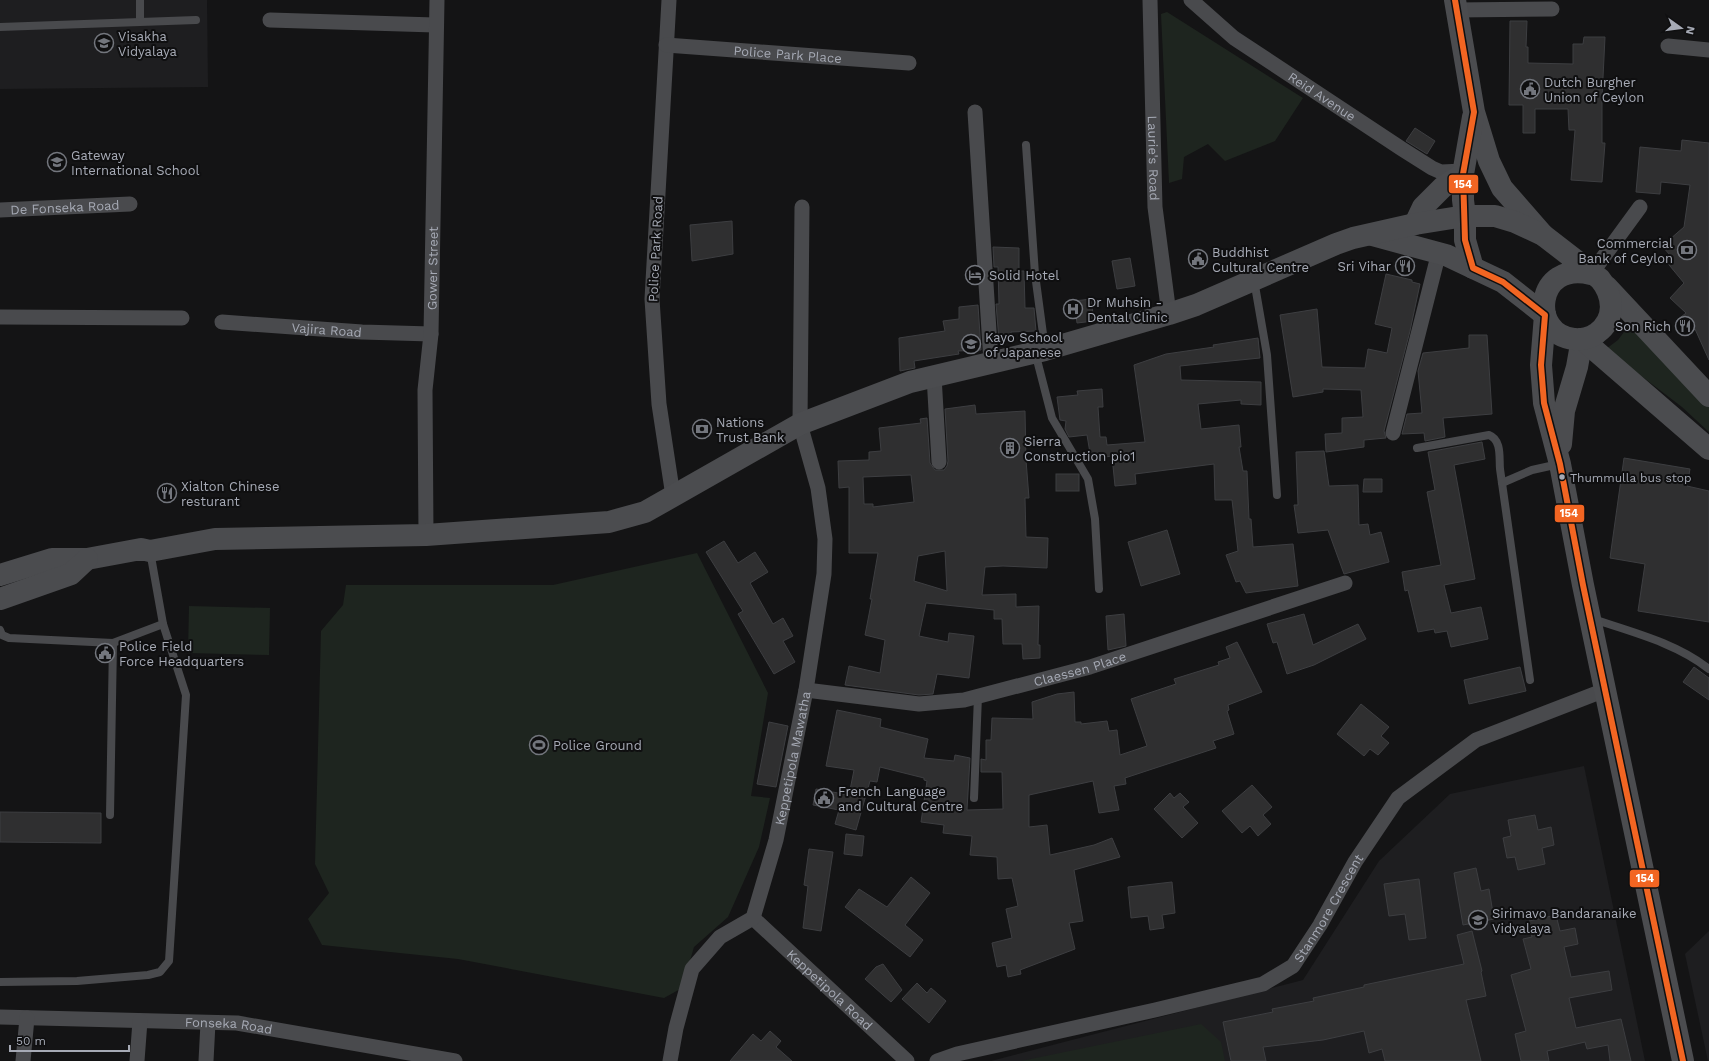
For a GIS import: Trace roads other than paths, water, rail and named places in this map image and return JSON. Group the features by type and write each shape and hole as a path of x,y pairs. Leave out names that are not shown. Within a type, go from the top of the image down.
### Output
{"main road":[{"path":"1455,5 1474,112 1489,161 1502,188 1543,235 1599,281 1709,396"},
{"path":"1472,268 1465,240 1463,172 1474,112"},
{"path":"1415,224 1423,207 1443,187 1463,172"},
{"path":"0,574 52,559 87,559 141,549 150,551 215,539 426,536 609,522 645,512 800,424 910,382 1040,351 1196,305 1336,244 1370,234 1415,224 1465,216 1495,216 1515,222 1543,235"},
{"path":"1370,234 1439,252 1503,282 1545,315 1549,324 1555,331 1563,336 1582,339 1596,334 1604,327 1609,318 1611,297 1599,281 1580,271 1570,272 1560,276 1552,283 1546,292 1544,302 1545,315 1541,366 1544,404 1560,464 1590,618 1682,1061"},
{"path":"1582,339 1709,449"},
{"path":"1560,464 1564,411 1577,367 1582,339"},
{"path":"0,599 70,574 87,559"}],"street":[{"name":"Gower Street","path":"426,536 425,390 431,334 436,0"},
{"name":"Police Park Road","path":"669,0 652,299 659,404 673,496"},
{"name":"Laurie's Road","path":"1150,0 1155,207 1169,314"},
{"name":"Reid Avenue","path":"1191,0 1234,38 1402,149 1441,172 1463,172"},
{"path":"1455,5 1552,9"},
{"path":"270,20 435,26"},
{"name":"Police Park Place","path":"666,45 909,63"},
{"path":"1668,46 1709,50"},
{"path":"975,112 991,362"},
{"name":"De Fonseka Road","path":"0,210 130,204"},
{"name":"Keppetipola Mawatha","path":"753,918 776,840 806,690 824,574 825,539 818,488 800,424 802,207"},
{"path":"1599,281 1640,207"},
{"path":"1393,433 1439,252"},
{"path":"0,317 182,318"},
{"name":"Vajira Road","path":"222,322 362,332 431,334"},
{"path":"934,376 939,462"},
{"name":"Claessen Place","path":"806,690 919,704 964,700 1090,667 1345,584"},
{"name":"Stanmore Crescent","path":"938,1061 957,1054 1155,1010 1263,984 1293,966 1320,925 1355,862 1398,798 1476,740 1605,690"},
{"path":"670,1061 676,1028 692,969 720,937 753,918"},
{"name":"Keppetipola Road","path":"753,918 907,1061"},
{"name":"Fonseka Road","path":"0,1017 237,1023 455,1061"},
{"path":"23,1061 27,1018"},
{"path":"137,1061 140,1021"},
{"path":"206,1061 208,1023"}],"lane":[{"path":"140,0 140,21"},
{"path":"0,27 196,20"},
{"path":"1026,145 1040,351 1052,418 1088,479 1095,519 1099,589"},
{"path":"1254,280 1267,355 1277,495"},
{"path":"1418,448 1489,435 1495,437 1498,441 1502,483 1530,680"},
{"path":"1502,483 1532,470 1560,464"},
{"path":"0,982 77,981 148,975 160,972 169,961 186,695 163,624 150,551"},
{"path":"1590,618 1650,638 1697,660 1709,669"},
{"path":"0,630 2,636 9,638 113,642 163,624"},
{"path":"110,815 113,642"},
{"path":"974,798 978,696"}],"place":[{"name":"Visakha Vidyalaya","path":"104,43"},
{"name":"Dutch Burgher Union of Ceylon","path":"1530,89"},
{"name":"Gateway International School","path":"57,162"},
{"name":"Commercial Bank of Ceylon","path":"1687,250"},
{"name":"Buddhist Cultural Centre","path":"1198,259"},
{"name":"Sri Vihar","path":"1405,266"},
{"name":"Solid Hotel","path":"975,275"},
{"name":"Dr Muhsin - Dental Clinic","path":"1073,309"},
{"name":"Son Rich","path":"1685,326"},
{"name":"Kayo School of Japanese","path":"971,344"},
{"name":"Nations Trust Bank","path":"702,429"},
{"name":"Sierra Construction pio1","path":"1010,448"},
{"name":"Thummulla bus stop","path":"1562,477"},
{"name":"Xialton Chinese resturant","path":"167,493"},
{"name":"Police Field Force Headquarters","path":"105,653"},
{"name":"Police Ground","path":"539,745"},
{"name":"French Language and Cultural Centre","path":"824,798"},
{"name":"Sirimavo Bandaranaike Vidyalaya","path":"1478,920"}]}
